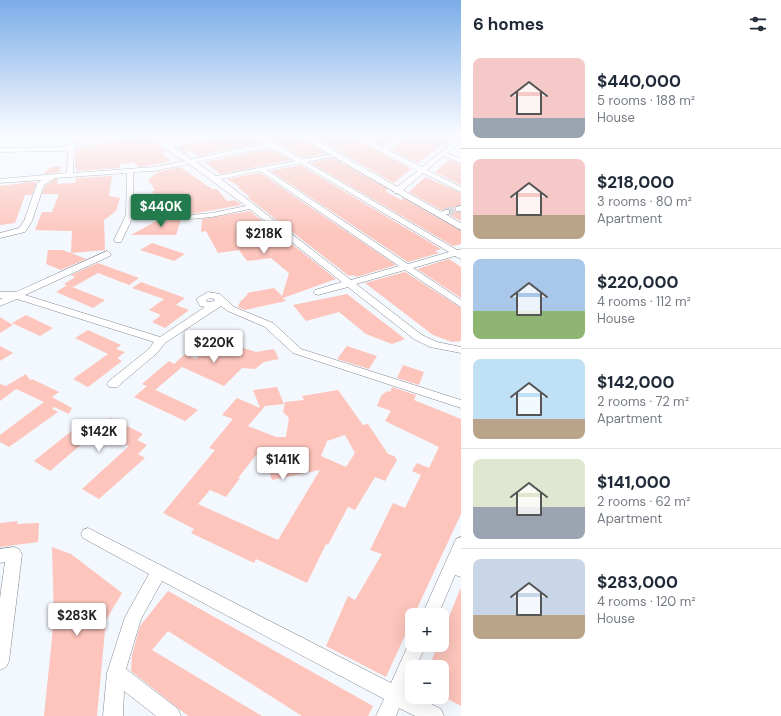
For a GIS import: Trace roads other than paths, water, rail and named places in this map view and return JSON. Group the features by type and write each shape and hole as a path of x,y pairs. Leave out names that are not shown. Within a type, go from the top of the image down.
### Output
{"street":[{"path":"70,168 70,174"},
{"path":"0,181 70,174 156,168"},
{"path":"199,168 215,178 418,337 434,345 461,350"},
{"path":"215,178 259,168"},
{"path":"262,168 461,304"},
{"path":"314,168 459,253"},
{"path":"357,168 397,191 442,213 461,227"},
{"path":"418,168 461,190"},
{"path":"397,191 421,170"},
{"path":"118,240 130,215 130,171"},
{"path":"0,236 18,233 22,230 28,221 41,184 45,180 54,176"},
{"path":"130,215 191,217 212,215 252,207"},
{"path":"318,292 459,253"},
{"path":"0,304 15,295 107,254"},
{"path":"0,295 15,295 161,341"},
{"path":"113,384 153,351 161,341 217,302 269,325 297,351 461,404"},
{"path":"88,534 434,716"},
{"path":"434,608 456,567 461,543"},
{"path":"0,556 14,554 0,661"},
{"path":"113,716 116,673 133,617 159,571"},
{"path":"386,716 414,652"},
{"path":"116,673 171,716"}],"tunnel":[{"path":"446,212 459,209"}]}
